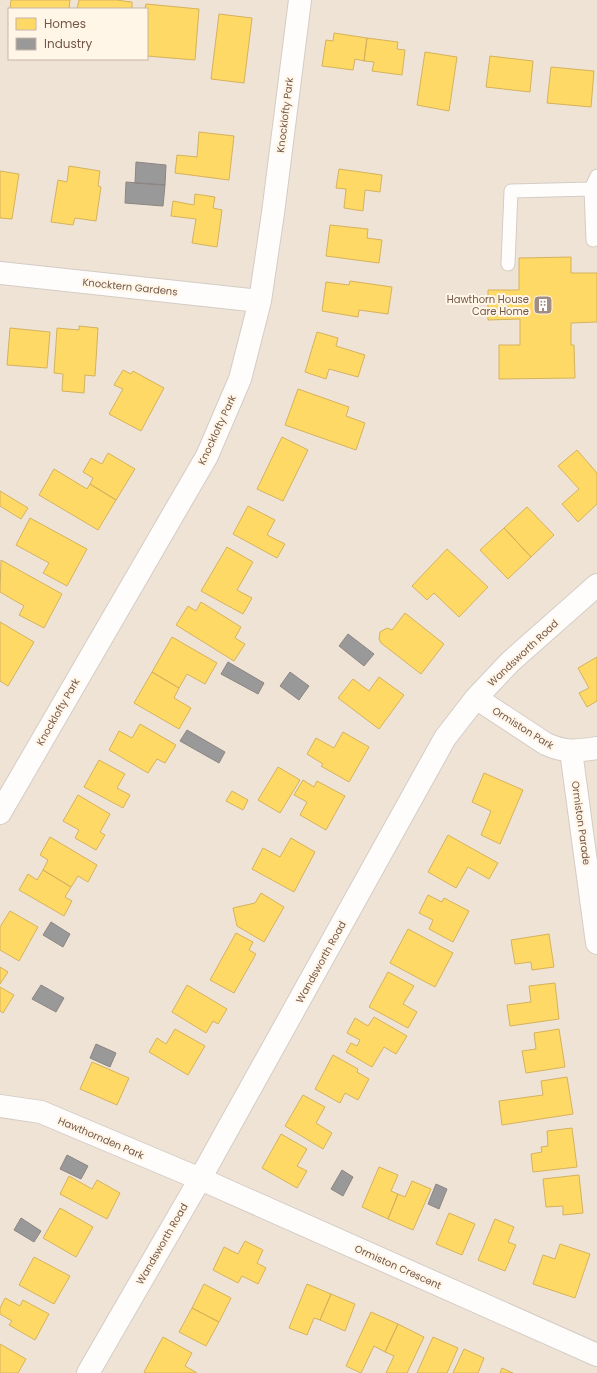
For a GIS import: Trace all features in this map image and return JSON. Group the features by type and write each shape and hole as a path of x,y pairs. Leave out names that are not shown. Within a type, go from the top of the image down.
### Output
{"street":[{"name":"Knocklofty Park","path":"0,813 207,456 240,379 260,301 300,0"},
{"name":"Knocktern Gardens","path":"0,273 260,301"},
{"name":"Wandsworth Road","path":"88,1373 200,1179 445,738 476,698 510,662 597,585"},
{"name":"Ormiston Park","path":"476,698 546,744 559,750 571,751 597,748"},
{"name":"Ormiston Parade","path":"571,751 597,943"},
{"name":"Hawthornden Park","path":"0,1106 41,1112 200,1179"},
{"name":"Ormiston Crescent","path":"200,1179 597,1355"}],"lane":[{"path":"593,240 591,189 597,176"},
{"path":"508,264 511,191 591,189"}],"shaded area":[{"path":"0,0 597,0 597,1373 0,1373"}],"building: Homes":[{"path":"11,0 70,0 69,8 10,8"},
{"path":"79,0 116,0 132,2 132,8 77,8"},
{"path":"146,4 199,9 195,60 148,56 148,8 145,8"},
{"path":"219,14 252,18 244,83 211,79"},
{"path":"334,33 367,38 364,61 355,59 353,70 322,66 326,40 333,41"},
{"path":"367,38 398,42 397,49 405,50 402,75 372,71 374,62 364,61"},
{"path":"425,52 457,57 449,111 417,105"},
{"path":"490,56 533,61 530,92 486,87"},
{"path":"551,67 594,71 591,107 547,103"},
{"path":"199,132 234,136 229,180 175,173 177,155 197,157"},
{"path":"69,166 100,171 98,186 101,187 96,221 75,218 73,225 51,222 58,180 67,182"},
{"path":"339,169 382,175 380,192 365,190 363,211 344,208 346,189 336,188"},
{"path":"0,171 19,174 12,219 0,218"},
{"path":"195,194 215,197 213,208 222,210 217,247 192,243 196,219 171,216 173,201 194,205"},
{"path":"330,225 368,229 367,238 382,240 379,263 326,256"},
{"name":"Hawthorn House Care Home","path":"571,257 571,273 597,273 597,322 571,323 571,345 574,345 575,378 499,379 499,345 520,345 520,319 488,320 488,290 519,290 519,258"},
{"path":"350,281 392,287 388,314 359,310 358,317 322,311 326,282 349,285"},
{"path":"79,326 98,328 95,376 85,375 84,393 62,391 63,374 54,373 57,328 79,330"},
{"path":"10,328 50,332 47,368 7,365"},
{"path":"317,332 338,338 336,346 365,355 358,377 329,369 326,379 305,372"},
{"path":"123,370 131,374 133,371 164,388 141,431 109,414 123,389 114,385"},
{"path":"298,389 349,407 346,416 365,423 356,450 285,425"},
{"path":"282,437 308,450 283,501 257,489"},
{"path":"577,450 597,473 597,504 578,522 562,504 579,489 558,466"},
{"path":"108,453 135,469 116,500 90,484 93,478 83,472 91,458 102,464"},
{"path":"54,469 87,489 90,484 116,500 98,530 39,495"},
{"path":"0,491 28,508 21,519 0,506"},
{"path":"248,506 275,520 267,535 285,544 277,558 233,534"},
{"path":"527,507 554,535 531,557 504,528"},
{"path":"30,518 87,549 67,586 43,573 49,563 16,545"},
{"path":"504,528 531,557 508,579 480,550"},
{"path":"227,547 253,562 237,590 252,598 243,614 201,591"},
{"path":"447,549 488,587 459,617 434,593 427,600 412,586"},
{"path":"1,560 62,594 44,628 19,615 24,606 0,592"},
{"path":"201,602 241,627 235,638 245,644 234,661 176,625 188,606 196,611"},
{"path":"405,613 444,644 421,674 381,643 379,639 380,632 387,628 392,630"},
{"path":"0,622 34,642 8,686 0,681"},
{"path":"172,637 217,663 205,684 187,674 179,688 152,672"},
{"path":"597,657 597,701 587,707 579,693 589,688 578,668"},
{"path":"152,672 179,688 174,698 191,708 179,729 134,703"},
{"path":"379,677 404,695 379,729 338,698 353,679 369,691"},
{"path":"140,724 176,745 165,763 157,759 148,773 109,750 119,731 132,738"},
{"path":"343,732 369,747 349,782 321,766 323,764 307,754 316,738 334,748"},
{"path":"99,760 125,774 117,788 130,795 123,808 84,787"},
{"path":"278,767 300,780 280,813 258,800"},
{"path":"484,773 523,790 500,844 481,835 491,811 472,802"},
{"path":"303,780 314,787 317,781 345,796 326,830 300,815 307,802 294,795"},
{"path":"232,791 248,800 243,810 226,801"},
{"path":"78,795 110,814 100,832 105,835 96,850 75,838 79,830 63,821"},
{"path":"448,835 498,863 489,879 468,867 456,888 428,872"},
{"path":"50,837 97,865 88,882 78,876 71,887 43,870 48,860 40,855"},
{"path":"291,838 315,852 294,892 252,869 263,848 280,857"},
{"path":"43,870 71,887 65,897 72,901 64,916 19,890 28,874 37,880"},
{"path":"261,893 284,907 264,942 237,926 233,908 255,903"},
{"path":"428,895 442,902 444,898 469,911 453,942 429,929 433,920 419,913"},
{"path":"10,911 38,927 19,961 0,950 0,927"},
{"path":"408,929 453,953 435,987 390,963"},
{"path":"236,933 253,942 249,950 256,954 234,993 210,980"},
{"path":"549,934 554,967 532,970 531,962 515,964 511,940"},
{"path":"0,967 8,972 0,984"},
{"path":"388,972 414,986 403,1004 417,1012 408,1028 369,1007"},
{"path":"555,983 559,1019 510,1026 507,1005 531,1002 529,986"},
{"path":"187,985 227,1009 218,1024 213,1021 206,1033 172,1012"},
{"path":"0,987 14,995 3,1013 0,1011"},
{"path":"374,1017 407,1036 396,1054 384,1047 372,1067 346,1052 351,1043 357,1046 360,1040 347,1033 355,1018 368,1026"},
{"path":"175,1029 205,1046 188,1075 149,1052 157,1038 166,1044"},
{"path":"559,1029 565,1067 526,1073 522,1051 536,1049 534,1033"},
{"path":"333,1055 358,1069 357,1072 369,1079 358,1100 345,1093 340,1103 315,1089"},
{"path":"92,1062 129,1078 117,1105 80,1089"},
{"path":"567,1077 573,1114 502,1125 499,1101 543,1095 541,1081"},
{"path":"303,1095 325,1107 316,1123 332,1133 323,1149 285,1126"},
{"path":"572,1128 577,1167 533,1172 531,1154 542,1152 541,1147 548,1146 547,1131"},
{"path":"281,1134 307,1149 297,1166 307,1171 297,1188 262,1168"},
{"path":"379,1167 398,1175 391,1191 398,1194 388,1219 362,1207"},
{"path":"579,1175 583,1213 563,1215 563,1206 546,1207 543,1179"},
{"path":"69,1176 92,1189 97,1180 120,1193 107,1219 60,1194"},
{"path":"412,1181 431,1189 413,1230 388,1219 398,1194 405,1197"},
{"path":"60,1208 93,1227 76,1257 43,1238"},
{"path":"449,1213 475,1224 462,1255 436,1244"},
{"path":"495,1219 514,1227 508,1242 516,1245 505,1271 478,1260"},
{"path":"245,1241 263,1250 257,1263 266,1268 258,1284 242,1276 238,1283 213,1270 224,1247 238,1254"},
{"path":"560,1244 590,1254 575,1298 533,1284 543,1255 555,1259"},
{"path":"34,1257 70,1276 54,1304 19,1285"},
{"path":"204,1284 231,1298 219,1322 192,1308"},
{"path":"307,1284 331,1294 320,1320 314,1318 307,1335 289,1328"},
{"path":"331,1294 355,1304 345,1331 320,1320"},
{"path":"5,1298 20,1306 23,1300 49,1314 35,1340 9,1325 12,1321 0,1314 0,1308"},
{"path":"192,1308 219,1322 206,1346 179,1332"},
{"path":"371,1312 398,1324 385,1352 374,1346 361,1373 346,1366"},
{"path":"398,1324 424,1337 407,1373 386,1373 394,1356 385,1352"},
{"path":"163,1337 192,1353 185,1366 197,1373 144,1372"},
{"path":"433,1337 458,1348 447,1373 417,1373"},
{"path":"0,1344 26,1359 18,1373 0,1373"},
{"path":"464,1349 484,1358 478,1373 453,1373"},
{"path":"502,1368 513,1373 500,1373"}],"building: Industry":[{"path":"136,162 166,165 165,185 135,183"},
{"path":"126,182 165,185 163,206 125,203"},
{"path":"348,634 374,654 364,666 339,646"},
{"path":"228,662 264,683 258,694 221,674"},
{"path":"290,672 309,686 299,700 280,686"},
{"path":"187,730 225,752 219,763 180,741"},
{"path":"51,922 70,934 63,947 43,935"},
{"path":"41,985 64,998 56,1012 32,999"},
{"path":"96,1044 116,1053 110,1067 90,1058"},
{"path":"67,1155 88,1166 81,1179 60,1169"},
{"path":"342,1170 353,1177 343,1196 331,1189"},
{"path":"436,1184 447,1189 439,1209 428,1204"},
{"path":"21,1218 41,1231 34,1242 14,1230"}],"place":[{"name":"Hawthorn House Care Home","path":"543,305"}]}
